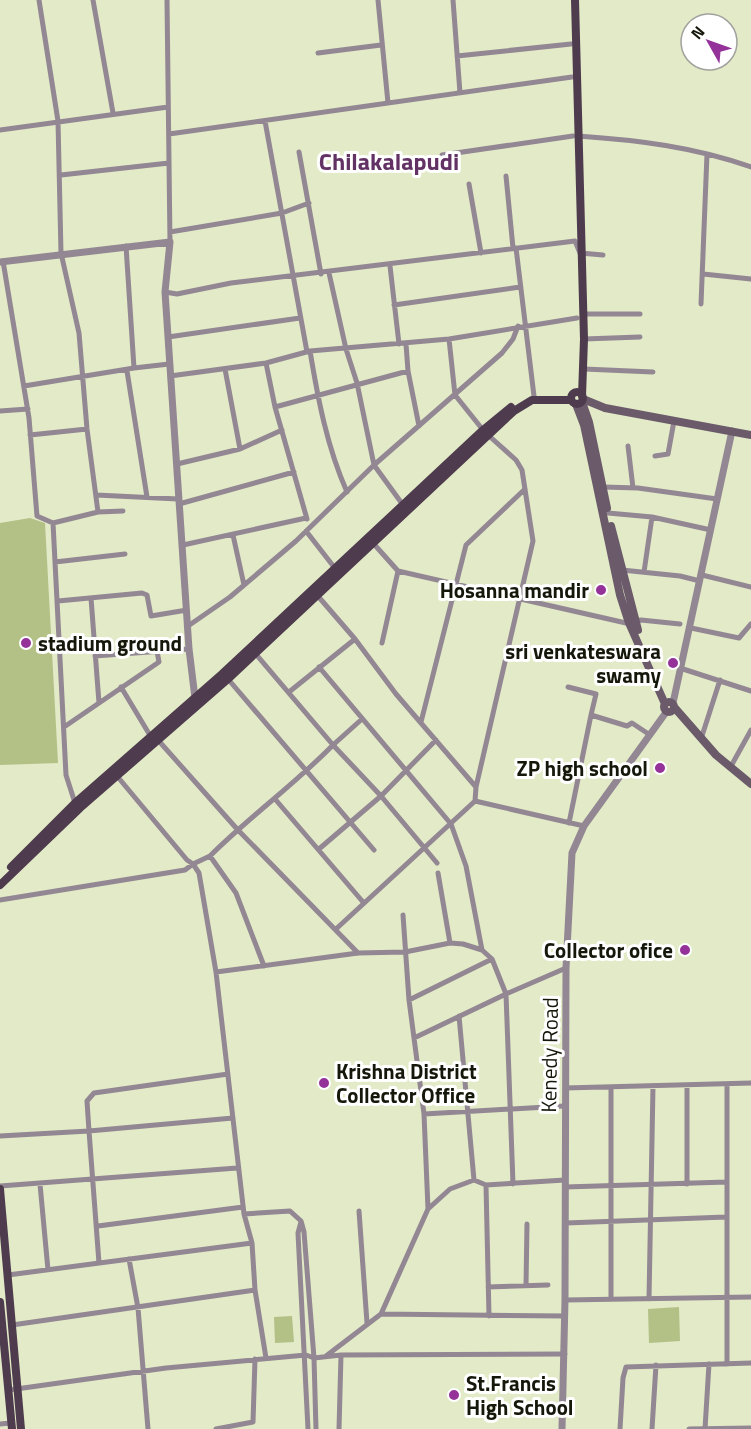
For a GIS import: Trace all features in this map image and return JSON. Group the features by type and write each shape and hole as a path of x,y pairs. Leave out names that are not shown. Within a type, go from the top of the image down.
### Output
{"main road":[{"path":"569,0 580,253 578,399 614,570 632,622 670,705 730,768 751,784"},
{"path":"575,0 575,241 580,316 584,339 584,369 578,399 589,422 632,622"},
{"path":"197,702 228,679 334,567 524,397 578,399 605,408 751,435"},
{"path":"0,878 75,803 197,702 373,543 485,432 532,400 578,399"},
{"path":"0,885 154,739"},
{"path":"0,1188 12,1325 12,1426"},
{"path":"0,1302 2,1338 21,1429"}],"street":[{"path":"39,0 58,121 61,253 80,333 87,429 98,512"},
{"path":"93,0 113,113"},
{"path":"167,0 170,242 165,292 189,649 197,702"},
{"path":"378,0 388,103"},
{"path":"453,0 459,93"},
{"path":"457,56 571,44"},
{"path":"318,53 381,45"},
{"path":"169,134 572,77"},
{"path":"0,130 168,107"},
{"path":"265,121 300,318 336,468 346,492"},
{"path":"442,155 575,136 644,141 707,154 751,167"},
{"path":"299,152 321,274"},
{"path":"701,304 707,154"},
{"path":"61,175 169,163"},
{"path":"506,176 514,248 527,324 534,396"},
{"path":"469,184 481,253"},
{"path":"170,232 282,213 309,203"},
{"path":"165,292 177,294 292,276 390,266 575,241 580,253 603,255"},
{"path":"123,511 98,512 53,523 37,516 28,409 1,262 61,253 170,242"},
{"path":"126,246 134,368"},
{"path":"390,266 394,305 419,426"},
{"path":"329,273 346,349 357,383 374,465 403,505"},
{"path":"703,274 751,279"},
{"path":"394,305 520,286"},
{"path":"170,376 266,363 309,352 449,339 580,316 640,314"},
{"path":"168,337 300,318"},
{"path":"188,626 244,585 306,531 374,465 506,348 518,326"},
{"path":"584,339 640,337"},
{"path":"336,929 363,902 427,848 475,801 476,787 532,541 522,470 516,460 485,432 455,395 449,339"},
{"path":"266,363 275,407 306,518 311,526"},
{"path":"24,386 169,364"},
{"path":"225,369 240,449"},
{"path":"584,369 653,372"},
{"path":"127,371 147,496"},
{"path":"275,407 408,371"},
{"path":"0,411 28,409"},
{"path":"655,456 668,454 672,444 674,422"},
{"path":"30,435 87,429"},
{"path":"177,464 240,449 282,430"},
{"name":"Kenedy Road","path":"562,1429 565,1354 566,968 572,853 584,826 670,705 683,669 732,431"},
{"path":"627,446 633,488"},
{"path":"96,495 147,496 179,502 294,472"},
{"path":"603,487 633,488 717,499"},
{"path":"421,722 466,545 525,489"},
{"path":"608,513 652,516 711,530"},
{"path":"644,572 652,516"},
{"path":"183,545 306,518"},
{"path":"53,523 66,775 75,803"},
{"path":"306,531 334,567"},
{"path":"233,535 244,585"},
{"path":"373,543 398,571 632,622 680,624"},
{"path":"55,562 124,555"},
{"path":"620,570 701,578 751,587"},
{"path":"382,643 398,571"},
{"path":"58,601 142,592 147,595 151,616 187,610"},
{"path":"316,595 476,787"},
{"path":"91,598 99,703"},
{"path":"691,628 739,638 751,624"},
{"path":"289,692 355,639"},
{"path":"95,656 189,649"},
{"path":"253,650 333,745 427,848 437,863"},
{"path":"64,727 159,662 157,651"},
{"path":"318,668 452,824 466,866 482,950"},
{"path":"683,669 751,691"},
{"path":"228,679 374,850"},
{"path":"701,739 720,680"},
{"path":"121,687 154,739 237,829 358,953"},
{"path":"568,687 596,694 569,823"},
{"path":"591,715 627,726 632,723 650,735"},
{"path":"0,900 185,870 210,856 237,829 307,772 362,719"},
{"path":"730,768 751,730"},
{"path":"319,849 381,795 436,740"},
{"path":"117,776 199,873 216,972 237,1168 244,1214 252,1243 255,1290 266,1358"},
{"path":"275,799 363,902"},
{"path":"475,801 584,826"},
{"path":"210,856 236,893 264,966"},
{"path":"438,873 450,944"},
{"path":"403,915 409,1000 424,1114 428,1209"},
{"path":"216,972 358,953 405,952 450,944 482,950 492,959 506,994 513,1184"},
{"path":"409,1000 492,959"},
{"path":"414,1038 566,968"},
{"path":"459,1016 474,1180"},
{"path":"99,1263 87,1101 94,1093 228,1074"},
{"path":"565,1088 751,1083"},
{"path":"727,1084 727,1364"},
{"path":"649,1299 653,1086"},
{"path":"687,1086 687,1184"},
{"path":"611,1088 611,1299"},
{"path":"424,1114 564,1106"},
{"path":"0,1136 89,1131 233,1118"},
{"path":"0,1188 93,1181 109,1176 237,1168"},
{"path":"326,1356 381,1314 428,1209 450,1189 474,1180 486,1185 565,1184 611,1187 727,1182"},
{"path":"40,1184 48,1270"},
{"path":"486,1185 489,1316"},
{"path":"98,1226 243,1206"},
{"path":"359,1210 367,1323"},
{"path":"244,1214 291,1211 302,1221 314,1359 316,1429"},
{"path":"566,1223 726,1217"},
{"path":"302,1221 298,1233 308,1429"},
{"path":"526,1286 527,1224"},
{"path":"8,1275 252,1243"},
{"path":"129,1259 138,1308 148,1429"},
{"path":"488,1287 548,1285"},
{"path":"12,1325 255,1290"},
{"path":"565,1300 751,1297"},
{"path":"381,1314 565,1316"},
{"path":"13,1389 144,1371 306,1355 314,1359 341,1355 565,1354"},
{"path":"339,1429 341,1355"},
{"path":"216,1429 253,1422 255,1359"},
{"path":"620,1429 625,1369 656,1365 751,1363"},
{"path":"705,1429 709,1364"},
{"path":"652,1429 656,1365"},
{"path":"0,1424 12,1426"},
{"path":"689,1429 748,1428"}],"green space":[{"name":"stadium ground","path":"30,518 45,523 58,763 0,765 0,523"},
{"path":"679,1307 680,1341 649,1343 648,1309"},
{"path":"292,1316 294,1342 275,1343 274,1317"}],"place":[{"name":"Hosanna mandir","path":"601,590"},
{"name":"stadium ground","path":"26,643"},
{"name":"sri venkateswara swamy","path":"673,663"},
{"name":"ZP high school","path":"660,768"},
{"name":"Collector ofice","path":"685,950"},
{"name":"Krishna District Collector Office","path":"324,1083"},
{"name":"St.Francis High School","path":"454,1395"}],"district":[{"name":"Chilakalapudi","path":"389,161"}]}
